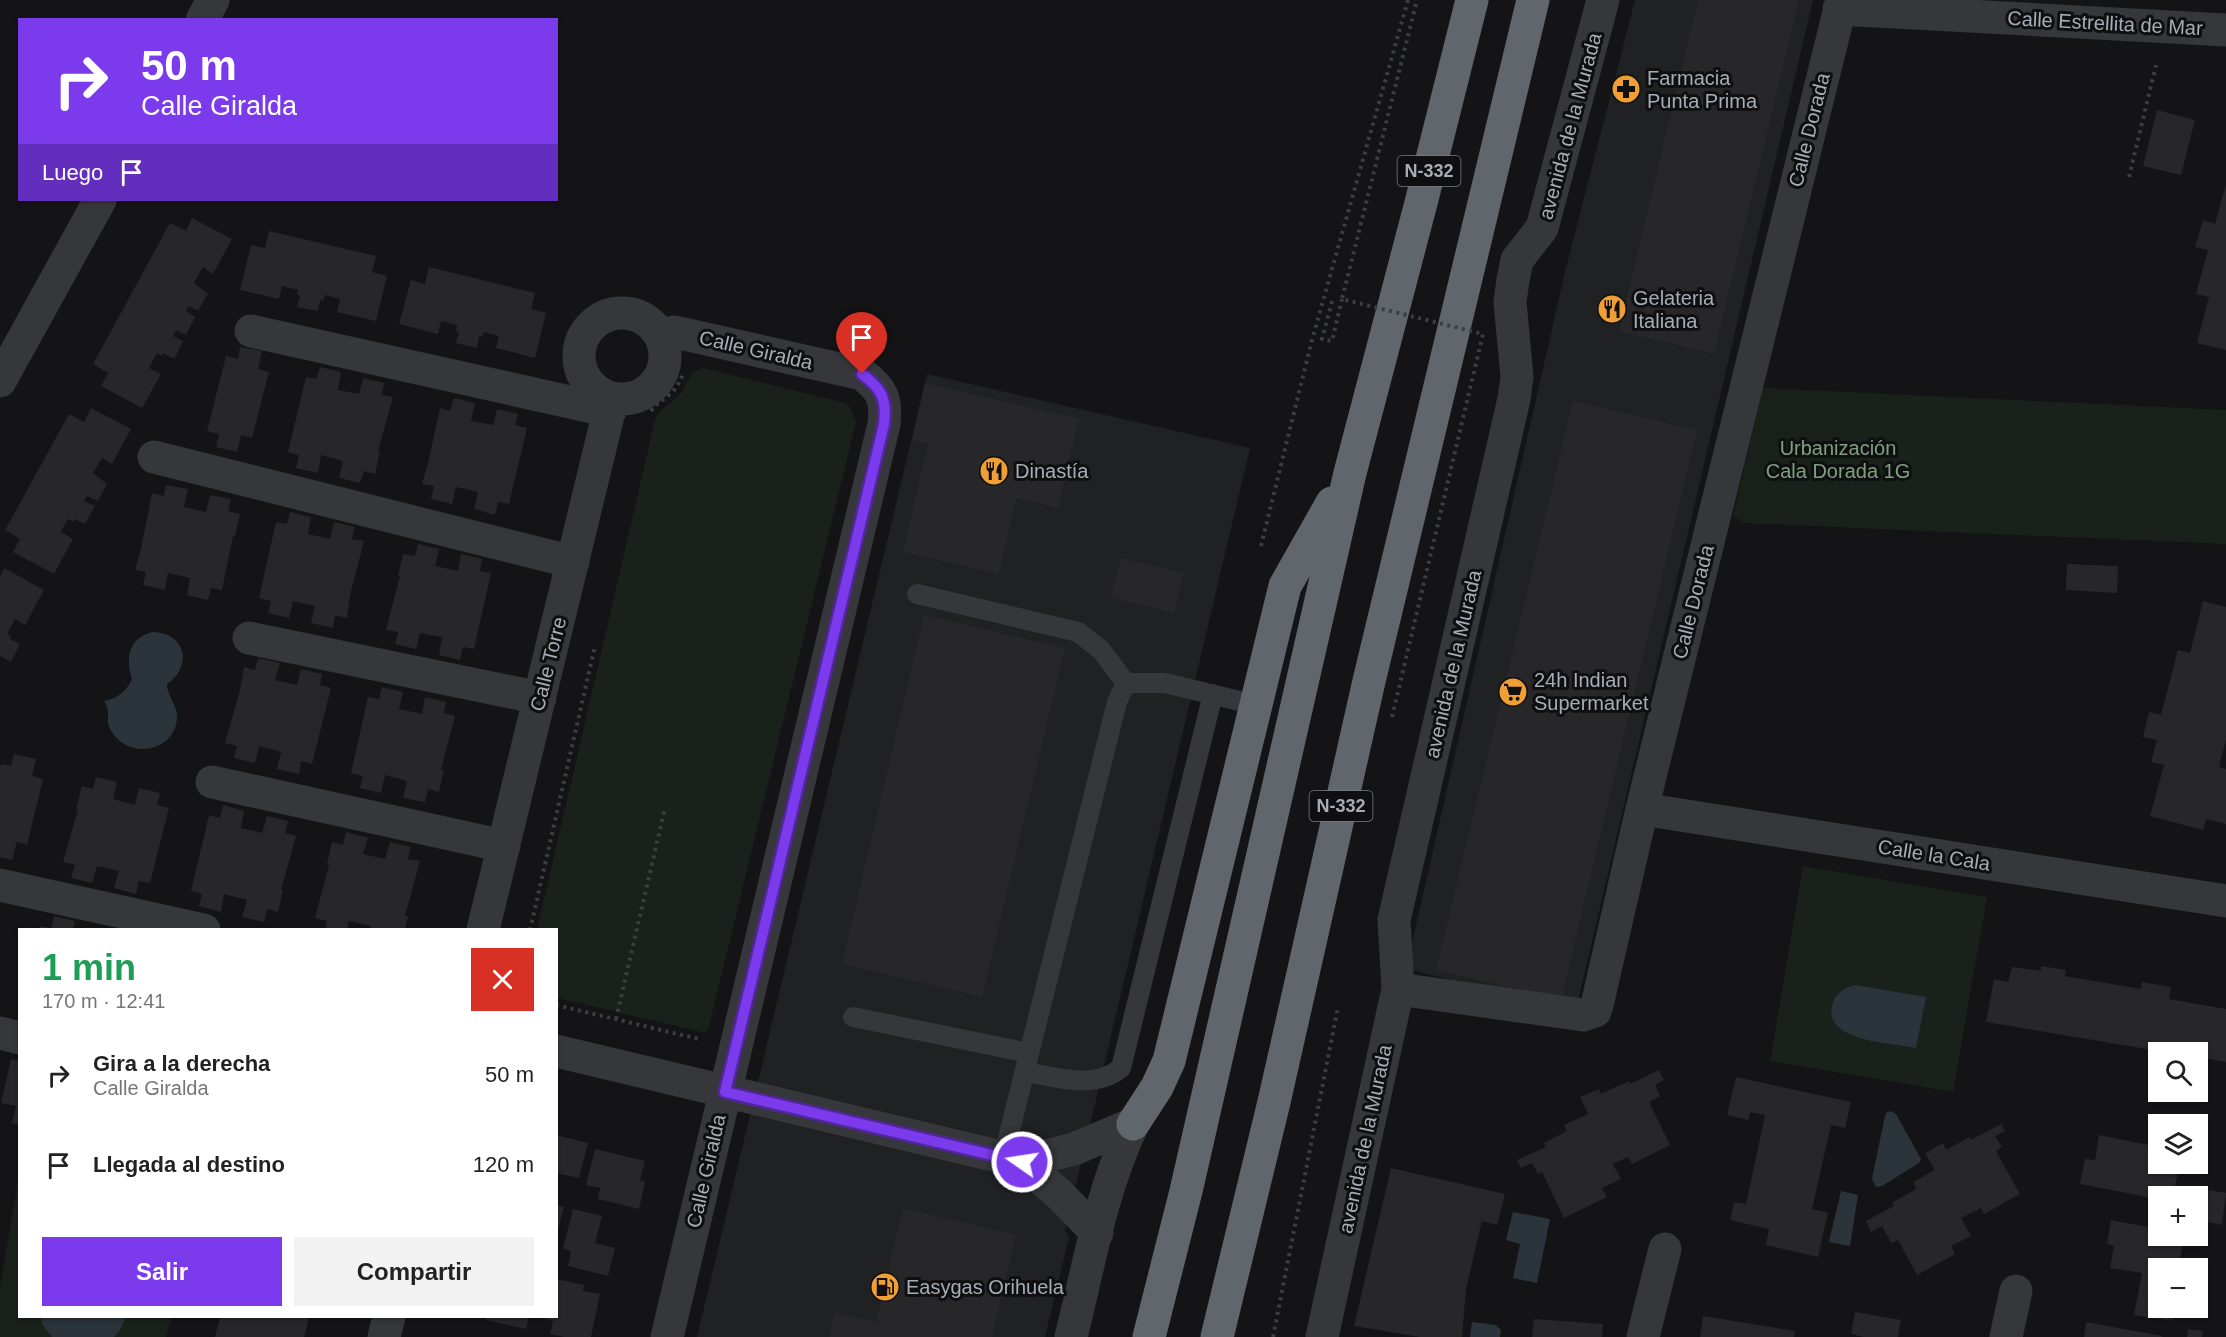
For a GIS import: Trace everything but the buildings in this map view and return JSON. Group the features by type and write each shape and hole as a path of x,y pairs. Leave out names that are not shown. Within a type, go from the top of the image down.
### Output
{"highway":[{"name":"N-332","path":"1149,1337 1189,1179 1350,473 1472,0"},
{"name":"N-332","path":"1217,1337 1369,681 1533,0"},
{"path":"1133,1124 1157,1087 1169,1061 1285,586 1350,473"},
{"path":"1240,1337 1253,1189"}],"street":[{"path":"203,18 213,0"},
{"name":"avenida de la Murada","path":"1322,1337 1398,988 1394,920 1514,399 1517,377 1510,302 1517,260 1542,228 1603,0"},
{"name":"Calle Dorada","path":"1398,988 1583,1015 1595,1011 1642,809 1841,4"},
{"name":"Calle Estrellita de Mar","path":"1841,4 2226,30"},
{"path":"0,381 99,201"},
{"path":"251,331 611,405 640,396 656,382 665,363 665,348 660,335 651,324 627,313 602,318 591,326 583,336 579,349 582,375 611,405"},
{"name":"Calle Giralda","path":"660,335 675,332 862,374 874,383 882,395 886,409 667,1337"},
{"name":"Calle Torre","path":"484,928 611,405"},
{"path":"154,457 573,562"},
{"path":"249,638 540,698"},
{"path":"212,782 504,846"},
{"name":"Calle la Cala","path":"1642,809 2226,901"},
{"path":"0,885 195,928"},
{"path":"0,1033 18,1038"},
{"path":"558,1051 1013,1160 1060,1195 1097,1233"},
{"path":"1013,1160 1074,1149 1133,1124"},
{"path":"1071,1337 1111,1176 1133,1124"},
{"path":"1643,1337 1665,1250"},
{"path":"2006,1337 2016,1291"},
{"path":"384,1337 389,1318"}],"lane":[{"path":"917,594 1078,632 1101,650 1126,683"},
{"path":"1126,683 1165,683 1256,705"},
{"path":"1013,1160 1027,1063 1117,702 1126,683"},
{"path":"853,1017 1027,1063 1085,1082 1112,1075 1121,1068 1213,694"}],"path":[{"path":"1332,301 1322,339 1332,341 1417,0"},
{"path":"2129,177 2156,65"},
{"path":"1342,299 1483,334 1392,717"},
{"path":"647,418 659,401 669,396 678,386 685,369"},
{"path":"530,928 597,639"},
{"path":"616,1019 665,808"},
{"path":"558,1005 701,1039 707,1038"}],"shaded area":[{"path":"1635,0 1813,0 1576,1010 1406,969 1565,272"},
{"path":"927,374 1250,448 1065,1231 1069,1237 1045,1337 697,1337"},
{"path":"153,632 173,638 179,644 182,652 183,660 180,668 167,684 177,719 174,730 168,738 151,748 141,749 122,743 110,730 108,710 104,701 117,696 127,688 132,679 129,664 131,650 139,639"},
{"path":"1855,985 1926,997 1916,1048 1862,1039 1839,1027 1832,1018 1833,1002 1840,992"},
{"path":"1891,1111 1896,1114 1921,1159 1919,1163 1882,1186 1876,1187 1872,1179 1885,1116"},
{"path":"1841,1191 1858,1195 1850,1246 1829,1242"},
{"path":"1513,1212 1550,1219 1537,1283 1513,1278 1520,1244 1506,1240"},
{"path":"40,1318 126,1318 114,1337 52,1337"},
{"path":"1472,1322 1496,1325 1501,1330 1500,1337 1470,1337"}],"green space":[{"path":"703,368 845,403 850,407 856,422 709,1026 705,1032 558,998 558,928 537,928 655,420 661,411 680,394 691,374"},
{"name":"Urbanización Cala Dorada 1G","path":"1763,388 2226,410 2226,544 1744,523 1733,516"},
{"path":"1803,866 1987,897 1953,1092 1770,1061"},
{"path":"18,1180 18,1318 171,1318 166,1337 0,1337 0,1289"}],"place":[{"name":"Farmacia Punta Prima","path":"1626,89"},
{"name":"Gelateria Italiana","path":"1612,309"},
{"name":"Dinastía","path":"994,471"},
{"name":"24h Indian Supermarket","path":"1513,692"},
{"name":"Easygas Orihuela","path":"885,1287"}],"route":[{"path":"862,374 874,383 882,395 886,409 884,424 725,1092 1022,1162"}]}
